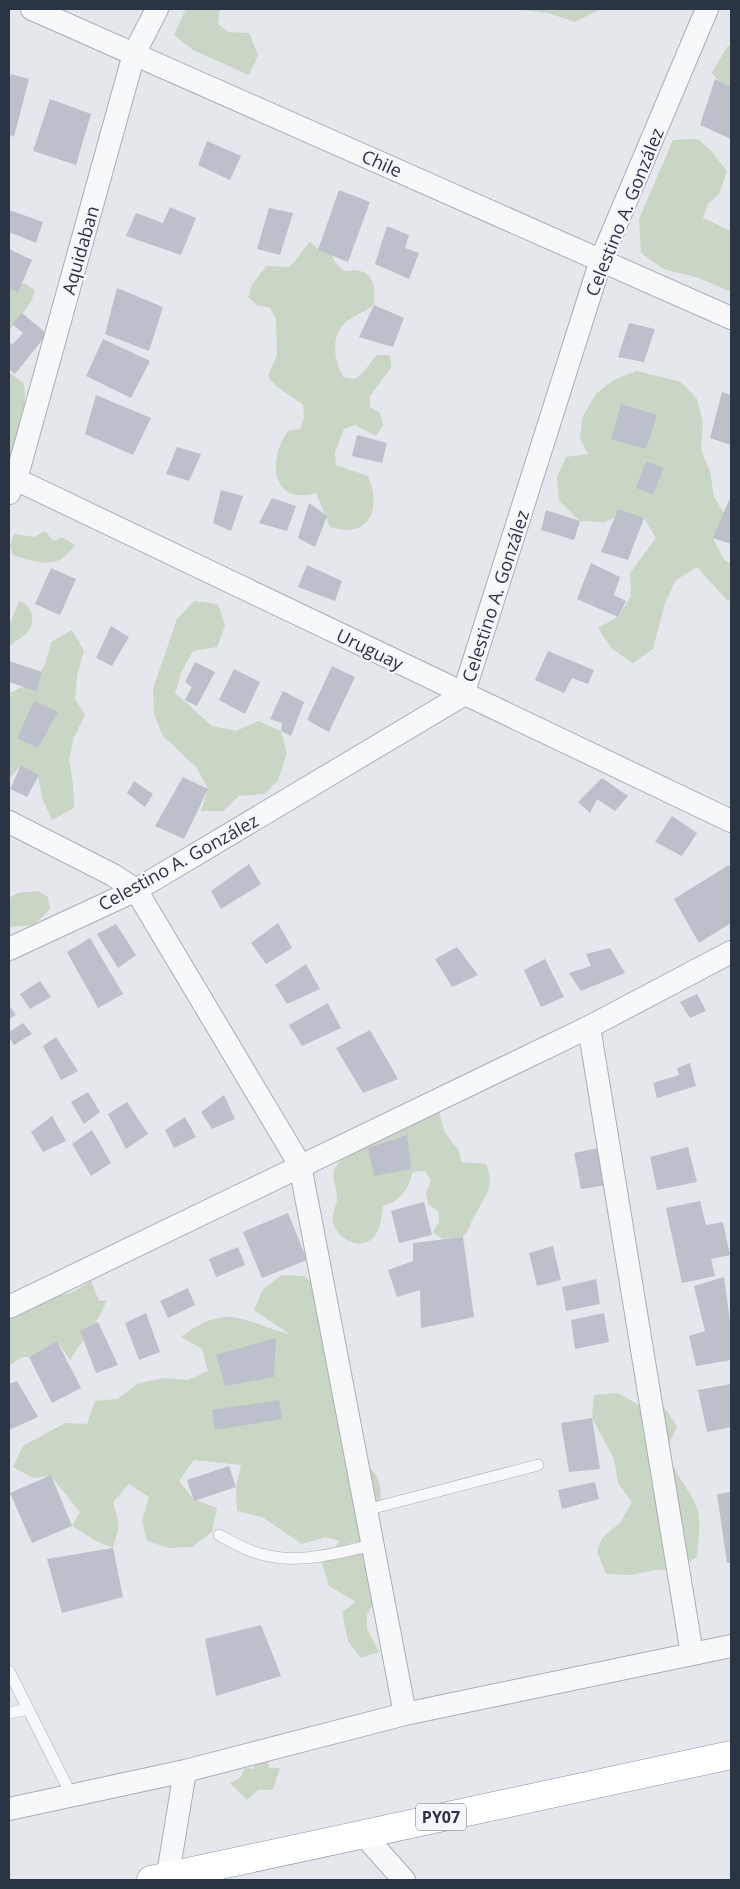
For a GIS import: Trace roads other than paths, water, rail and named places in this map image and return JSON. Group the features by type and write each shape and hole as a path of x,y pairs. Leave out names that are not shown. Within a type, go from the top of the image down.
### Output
{"highway":[{"name":"PY07","path":"162,1879 731,1755"}],"street":[{"name":"Chile","path":"32,9 731,318"},
{"name":"Aquidaban","path":"11,483 134,54 157,9"},
{"name":"Celestino A. González","path":"9,949 136,890 464,695 601,260 707,9"},
{"name":"Uruguay","path":"11,483 731,821"},
{"path":"9,822 113,875 136,890 300,1165 405,1714"},
{"path":"9,1307 589,1027 731,952"},
{"path":"589,1027 692,1654"},
{"path":"9,1809 185,1771 405,1714 731,1646"},
{"path":"162,1879 185,1771"},
{"path":"363,1834 404,1880"}],"lane":[{"path":"366,1510 538,1465"},
{"path":"219,1535 254,1552 277,1558 297,1559 372,1545"},
{"path":"9,1671 72,1796"},
{"path":"9,1713 28,1709"}]}
